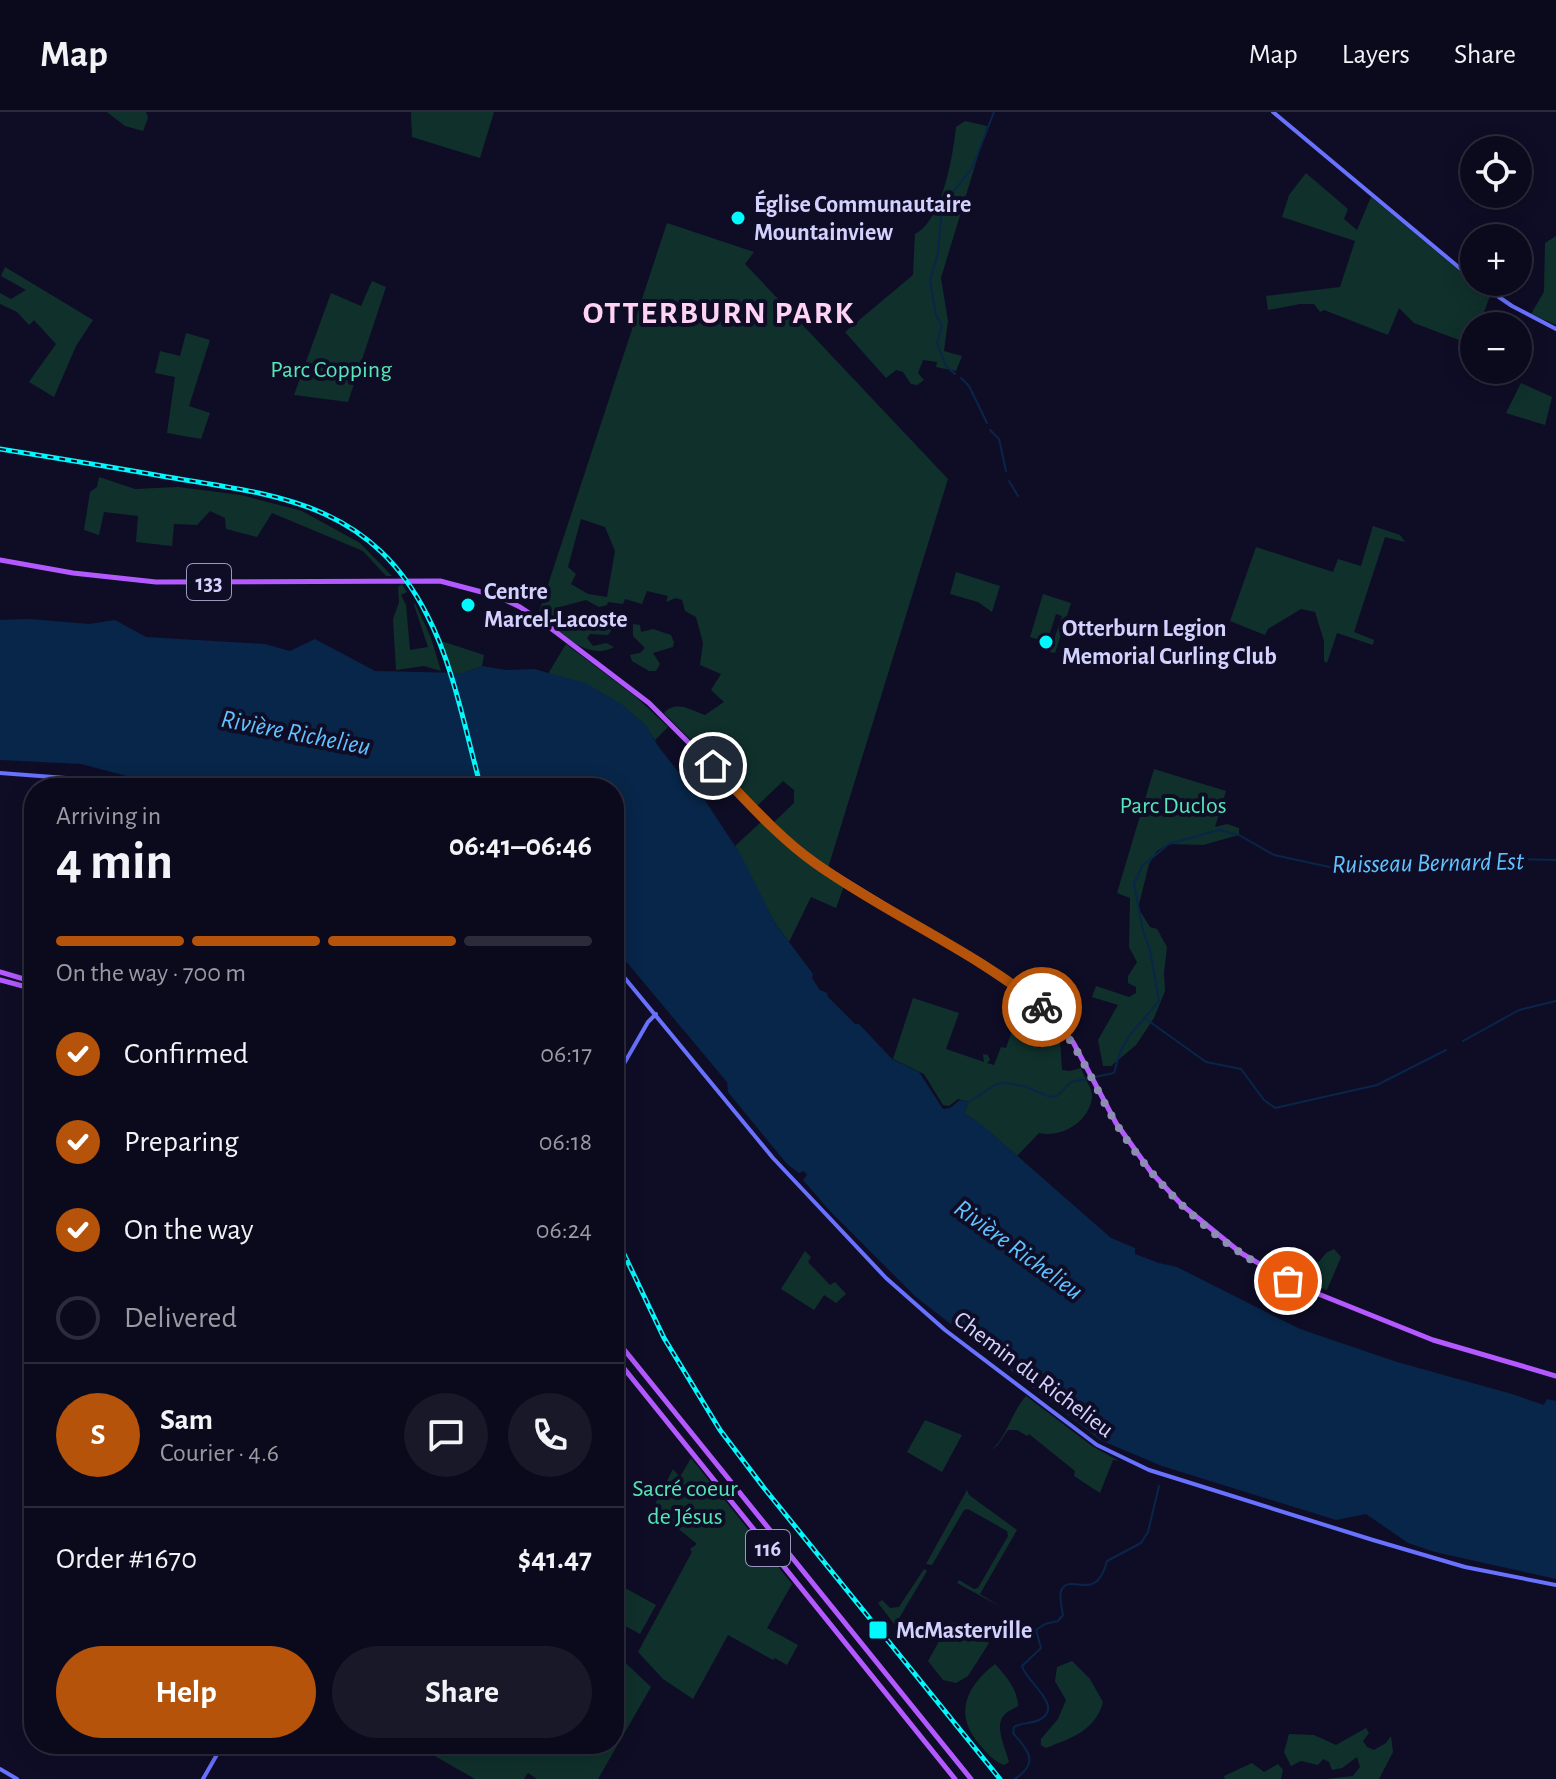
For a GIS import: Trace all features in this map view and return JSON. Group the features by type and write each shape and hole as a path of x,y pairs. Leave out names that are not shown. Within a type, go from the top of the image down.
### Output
{"main road":[{"path":"1273,112 1460,268"},
{"path":"1497,296 1556,329"},
{"name":"133","path":"0,560 73,573 156,582 420,579 475,588 526,611 649,703 807,857 1037,1003 1073,1042 1116,1123 1151,1172 1182,1205 1241,1253 1296,1285 1424,1336 1556,1376"},
{"path":"0,773 66,778"},
{"path":"0,972 24,979"},
{"name":"Chemin du Richelieu","path":"624,977 765,1149 886,1278 950,1333 1097,1445 1142,1467 1373,1540 1465,1567 1556,1585"},
{"path":"0,980 24,986"},
{"path":"624,1064 656,1014"},
{"name":"116","path":"624,1349 971,1779"},
{"name":"116","path":"624,1368 955,1779"},
{"path":"203,1779 217,1754"},
{"path":"0,1769 17,1779"}],"green space":[{"path":"107,112 146,112 148,118 143,131 125,126"},
{"path":"411,112 494,112 480,158 412,137"},
{"path":"965,121 987,126 941,278 948,321 944,351 962,356 956,371 936,367 937,362 923,360 918,373 924,380 917,385 911,384 903,372 896,370 886,378 845,332 913,275 915,234 924,227 939,202 949,170 956,127"},
{"path":"1306,173 1348,209 1344,219 1357,230 1371,197 1460,271 1460,296 1490,296 1484,312 1460,312 1460,340 1414,323 1399,308 1388,335 1324,310 1320,312 1314,304 1268,310 1266,296 1340,287 1355,241 1282,217 1289,195"},
{"path":"667,223 754,252 745,264 948,479 828,868 773,823 794,803 794,790 783,781 757,806 664,713 678,707 705,715 724,702 711,690 721,674 700,665 703,643 696,617 685,611 682,600 676,598 666,602 668,596 647,591 642,604 625,599 623,604 608,602 599,607 586,600 556,608 554,613 567,622 579,619 609,623 613,628 608,635 590,634 587,638 593,646 606,643 614,647 604,651 594,651 574,643 538,615","holes":["581,519 605,527 615,551 607,597 588,594 571,584 576,574 568,567"]},
{"path":"1556,236 1556,325 1532,314 1544,292 1545,243"},
{"path":"5,267 93,320 76,346 54,397 29,382 56,344 34,320 29,325 17,312 0,304 0,293 11,299 26,290 1,276"},
{"name":"Parc Copping","path":"372,281 386,287 348,402 294,395 331,293 361,306"},
{"path":"186,333 210,340 189,406 210,413 201,439 167,433 175,377 155,373 160,351 180,356"},
{"path":"1520,384 1552,397 1545,425 1506,413"},
{"path":"99,477 135,489 178,487 241,495 302,511 360,543 392,576 386,576 363,551 272,513 257,537 226,529 225,518 210,511 197,525 174,524 172,546 136,542 138,516 104,512 99,535 84,530 90,492 97,487"},
{"path":"1373,526 1400,535 1405,542 1385,537 1354,632 1374,640 1373,645 1337,633 1327,663 1324,661 1324,641 1315,612 1301,609 1268,629 1265,635 1230,621 1256,547 1333,572 1338,559 1361,566"},
{"path":"956,572 1000,586 992,612 978,602 950,594"},
{"path":"402,584 407,592 401,595 406,605 410,650 428,647 415,603 431,638 441,671 424,666 396,670 393,619 399,602 398,587"},
{"path":"1043,594 1071,603 1055,653 1050,652 1062,616 1056,614 1048,639 1044,638 1041,648 1040,640 1030,637"},
{"path":"633,624 640,625 641,632 653,629 671,635 673,647 653,653 660,664 656,671 649,671 632,661 630,655 640,653 645,648 633,636"},
{"path":"441,641 484,655 482,666 451,674"},
{"path":"566,644 636,697 668,727 655,740 634,715 621,706 593,691 548,674"},
{"name":"Parc Duclos","path":"1154,769 1226,791 1215,827 1227,824 1239,828 1239,835 1203,845 1169,844 1157,851 1149,864 1138,908 1150,927 1157,929 1167,947 1165,991 1154,1018 1136,1045 1111,1066 1103,1066 1098,1040 1118,1005 1092,997 1096,986 1129,997 1136,993 1136,987 1128,983 1128,976 1137,962 1129,947 1130,898 1117,893"},
{"path":"761,822 808,863 844,886 836,908 811,897 789,942 775,923 735,846"},
{"path":"913,998 959,1013 946,1049 984,1062 983,1054 988,1055 990,1060 987,1063 994,1065 1001,1047 1006,1048 1015,1022 1018,1021 1039,1048 1060,1040 1062,1070 1081,1068 1091,1091 1092,1098 1085,1115 1064,1131 1039,1133 1017,1156 964,1113 969,1102 958,1099 949,1106 943,1105 924,1074 893,1059"},
{"path":"1334,1249 1341,1257 1327,1290 1290,1277 1301,1255 1319,1262"},
{"path":"805,1251 811,1257 808,1262 830,1285 835,1282 846,1294 836,1303 824,1295 814,1310 781,1289"},
{"path":"1026,1396 1092,1446 1119,1461 1113,1460 1100,1493 1074,1476 1075,1471 1029,1434 1008,1430 997,1446 991,1450 1001,1439"},
{"path":"925,1420 962,1435 942,1472 907,1452"},
{"name":"Sacré coeur de Jésus","path":"691,1458 792,1584 767,1628 798,1645 787,1665 728,1635 693,1699 663,1679 638,1652 692,1552 690,1549 697,1544 653,1508 673,1469 680,1477"},
{"path":"967,1490 969,1495 1017,1530 980,1594 1001,1607 957,1583 959,1580 974,1589 978,1588 1008,1536 1007,1531 968,1509 964,1510 932,1565 926,1564"},
{"path":"924,1569 927,1571 895,1625 878,1603 882,1600 890,1608 899,1607"},
{"path":"624,1587 656,1605 640,1634 624,1625"},
{"path":"950,1622 989,1643 968,1676 956,1683 943,1680 928,1661"},
{"path":"624,1661 651,1687 624,1734"},
{"path":"1072,1661 1090,1679 1103,1702 1088,1727 1046,1748 1041,1745 1041,1739 1058,1719 1066,1700 1055,1681 1057,1667"},
{"path":"995,1664 1014,1689 1018,1706 1005,1714 1000,1724 1009,1762 1004,1765 993,1759 980,1745 972,1734 965,1712 970,1692"},
{"path":"1366,1728 1369,1733 1363,1741 1374,1750 1391,1736 1393,1752 1379,1779 1326,1779 1353,1776 1360,1767 1357,1757 1342,1768 1332,1770 1329,1762 1323,1759 1318,1765 1301,1761 1291,1766 1284,1752 1289,1734 1314,1735 1336,1745"},
{"path":"612,1754 598,1779 537,1779 528,1773 524,1779 475,1779 433,1755"},
{"path":"1252,1763 1264,1772 1278,1764 1283,1770 1281,1779 1225,1779 1224,1776"}],"water":[{"name":"Rivière Richelieu","path":"0,620 89,624 115,620 146,637 265,644 290,651 315,639 375,671 463,673 482,666 506,670 534,669 585,683 620,703 646,725 683,778 704,799 741,855 775,923 813,974 812,978 820,990 827,993 892,1059 919,1072 943,1109 960,1100 969,1102 964,1113 981,1124 1111,1238 1135,1248 1135,1254 1177,1267 1300,1329 1397,1362 1544,1405 1547,1399 1556,1401 1556,1579 1435,1552 1408,1543 1366,1514 1336,1520 1162,1466 1100,1440 916,1297 830,1211 803,1180 807,1175 804,1171 799,1173 787,1164 728,1092 727,1082 624,959 624,778 134,778 81,764 0,760"}],"waterway":[{"path":"955,374 946,366 937,343 942,326 936,315 930,281 938,253 941,218 950,196 972,168 994,112"},
{"path":"961,378 969,386 987,423"},
{"path":"990,430 999,439 1006,471"},
{"path":"1009,481 1018,496"},
{"name":"Ruisseau Bernard Est","path":"968,1102 997,1084 1024,1086 1050,1097 1057,1096 1071,1082 1114,1073 1120,1052 1130,1035 1159,1001 1134,884 1142,866 1169,844 1219,830 1239,835 1274,855 1334,868 1384,867 1474,858 1556,860"},
{"path":"1463,1041 1519,1010 1556,1001"},
{"path":"1146,1019 1206,1062 1241,1069 1264,1100 1275,1108 1377,1085 1446,1050"},
{"path":"1015,1779 1027,1767 1029,1756 1013,1733 1014,1727 1039,1720 1046,1715 1048,1708 1022,1666 1041,1648 1036,1630 1058,1621 1063,1615 1060,1595 1066,1585 1091,1585 1102,1574 1107,1561 1141,1543 1148,1532 1159,1486"}],"railway":[{"path":"0,449 246,490 317,511 349,527 378,549 404,578 427,615 452,677 478,778"},
{"path":"624,1254 664,1338 720,1430 1000,1779"}],"way so far":[{"path":"1042,1007 1068,1034 1116,1123 1164,1188 1234,1249 1288,1281"}],"place":[{"name":"Église Communautaire Mountainview","path":"738,218"},
{"name":"Centre Marcel-Lacoste","path":"468,605"},
{"name":"Otterburn Legion Memorial Curling Club","path":"1046,642"},
{"name":"McMasterville","path":"878,1630"}],"district":[{"name":"OTTERBURN PARK","path":"719,312"}],"route":[{"path":"713,766 780,834 817,864 961,952 1042,1007"}]}
